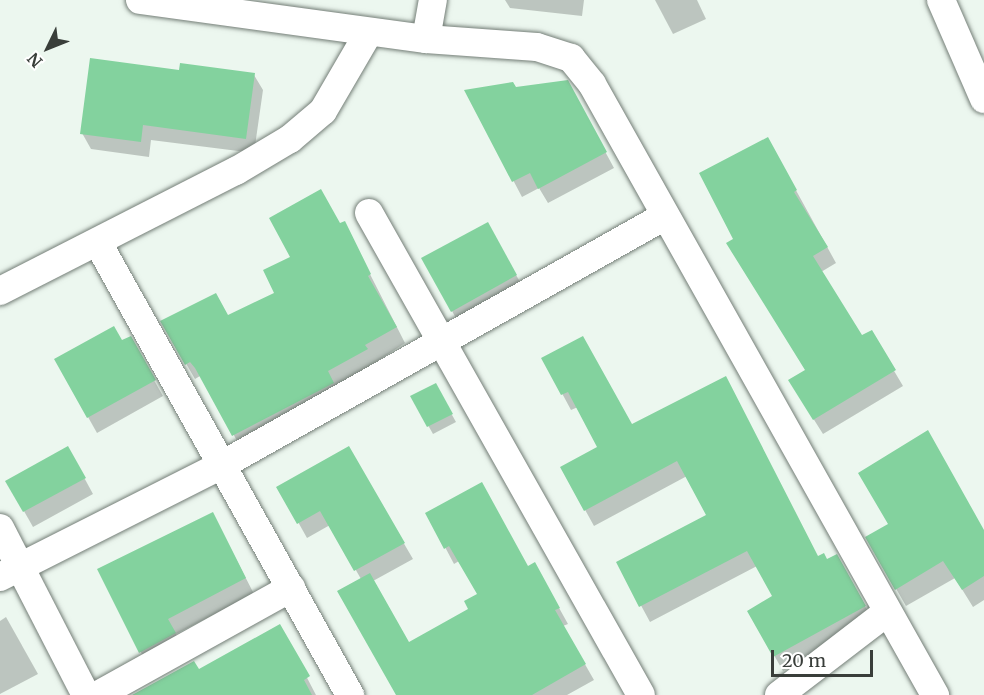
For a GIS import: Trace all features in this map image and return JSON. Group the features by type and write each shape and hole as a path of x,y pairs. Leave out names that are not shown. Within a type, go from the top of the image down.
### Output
{"street":[{"path":"426,39 433,0"},
{"path":"941,0 984,99"},
{"path":"156,1 426,39 537,47 571,58 592,84 886,613 935,695"},
{"path":"0,291 98,243 290,139 323,111 369,32"},
{"path":"369,213 641,695"},
{"path":"11,572 222,465 665,216"},
{"path":"98,243 350,695"},
{"path":"0,528 11,572 86,695"},
{"path":"98,695 291,588"},
{"path":"779,695 886,613"}],"building":[{"path":"90,58 179,70 180,63 255,73 246,139 143,125 141,142 80,134"},
{"path":"568,80 607,152 538,189 530,173 512,182 464,90 513,82 516,87"},
{"path":"768,137 797,190 794,192 828,247 813,256 862,335 872,330 896,370 813,420 788,380 805,370 726,243 733,239 699,173"},
{"path":"321,189 340,223 345,221 371,274 368,276 397,327 365,345 368,349 328,371 334,383 232,436 195,368 190,362 185,365 160,321 216,293 228,315 274,293 263,270 290,257 269,218"},
{"path":"488,222 517,275 451,312 421,258"},
{"path":"114,326 122,340 131,336 156,380 87,418 54,359"},
{"path":"583,336 632,424 726,376 818,556 824,553 827,559 837,554 866,606 773,657 747,611 772,596 747,551 639,607 616,562 706,515 677,461 584,511 560,467 597,447 568,392 561,395 541,358"},
{"path":"436,383 453,414 427,427 410,396"},
{"path":"928,430 984,530 984,576 962,590 943,561 895,590 865,537 888,524 858,473"},
{"path":"68,446 86,478 23,512 5,481"},
{"path":"349,446 405,543 354,571 320,511 297,524 276,487"},
{"path":"482,482 528,566 535,562 560,608 555,610 586,664 532,695 396,695 337,591 370,573 409,642 468,609 464,601 477,594 449,546 444,549 425,513"},
{"path":"213,512 246,578 168,619 176,633 139,653 97,569"},
{"path":"280,624 310,676 304,680 312,695 132,695 194,661 199,669"}]}
